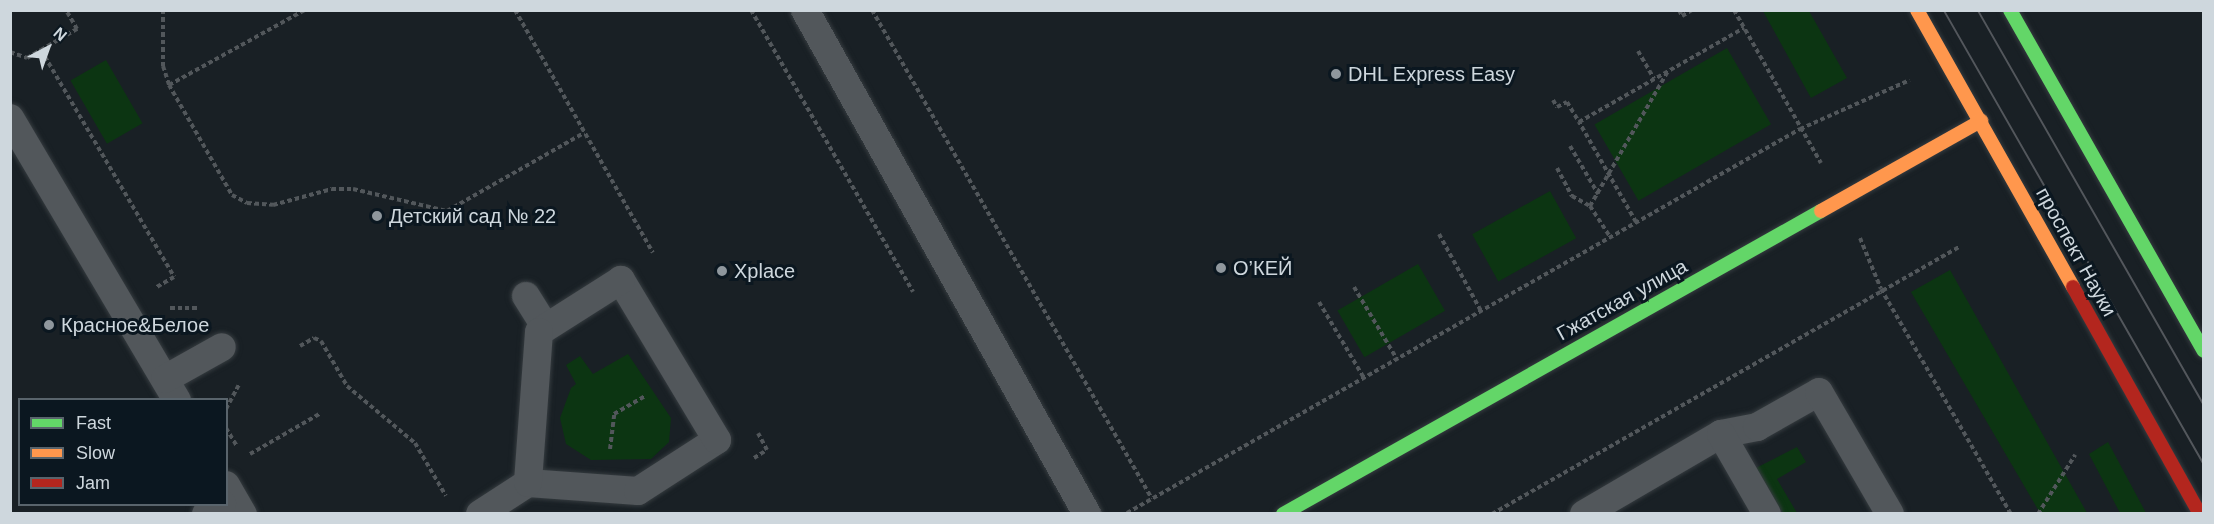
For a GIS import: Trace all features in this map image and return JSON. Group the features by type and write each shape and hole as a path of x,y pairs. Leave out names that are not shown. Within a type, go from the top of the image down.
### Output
{"main road":[{"name":"проспект Науки","path":"1917,10 2200,513"},
{"path":"2010,10 2204,351"},
{"name":"Гжатская улица","path":"1283,513 1981,121"}],"lane":[{"path":"805,10 1087,513"},
{"path":"10,118 171,389 222,347"},
{"path":"480,513 528,483 638,491 717,440 621,279 545,327 538,339 528,483"},
{"path":"526,296 545,327"},
{"path":"1584,513 1721,434 1756,427 1819,392 1890,513"},
{"path":"1721,434 1767,513"},
{"path":"206,513 220,506"}],"path":[{"path":"10,52 27,58 77,29 66,10"},
{"path":"163,10 163,66 169,85 232,195 248,203 273,205 333,189 352,189 447,211 584,133"},
{"path":"169,85 305,10"},
{"path":"515,10 639,228"},
{"path":"751,10 917,298"},
{"path":"872,10 1152,499"},
{"path":"1679,10 1682,16 1692,10"},
{"path":"1734,10 1800,129 1843,198 1881,289 2011,513"},
{"path":"1579,122 1744,28"},
{"path":"41,50 174,277 146,293"},
{"path":"1638,51 1654,79"},
{"path":"1590,206 1669,70"},
{"path":"1126,513 1800,129 1910,80"},
{"path":"1553,100 1557,107 1567,102 1636,222"},
{"path":"1570,146 1598,194"},
{"path":"1557,168 1572,196 1590,206 1610,237"},
{"path":"1439,234 1481,311"},
{"path":"1492,513 1881,289 1959,247"},
{"path":"1354,287 1397,359"},
{"path":"1319,302 1364,378"},
{"path":"167,308 200,308"},
{"path":"300,346 314,338 321,340 347,386 415,443 450,503"},
{"path":"604,488 615,414 678,375"},
{"path":"228,405 242,379"},
{"path":"244,457 321,413"},
{"path":"2038,513 2075,455"}],"green space":[{"path":"1763,11 1809,11 1847,78 1811,98"},
{"path":"1727,48 1771,124 1638,201 1594,124"},
{"path":"106,60 142,123 107,144 70,80"},
{"path":"1550,191 1576,238 1498,281 1472,234"},
{"path":"1418,264 1445,311 1364,357 1337,310"},
{"path":"1950,270 2087,513 2040,513 1911,292"},
{"path":"628,354 671,418 669,442 651,459 591,460 566,444 560,418 571,388 576,384 566,365 580,356 593,374"},
{"path":"2108,442 2146,513 2120,513 2089,454"},
{"path":"1797,447 1806,462 1777,479 1797,513 1783,513 1756,468"}],"tram line":[{"path":"1944,10 2204,464"},
{"path":"1978,10 2204,405"}],"traffic: fast":[{"path":"2010,10 2204,351"},
{"path":"1283,514 1821,211"}],"traffic: slow":[{"path":"1917,10 2073,287"},
{"path":"1821,211 1981,121"}],"traffic: jam":[{"path":"2073,287 2200,514"}],"place":[{"name":"DHL Express Easy","path":"1336,74"},
{"name":"Детский сад № 22","path":"377,216"},
{"name":"О’КЕЙ","path":"1221,268"},
{"name":"Xplace","path":"722,271"},
{"name":"Красное&Белое","path":"49,325"}]}
